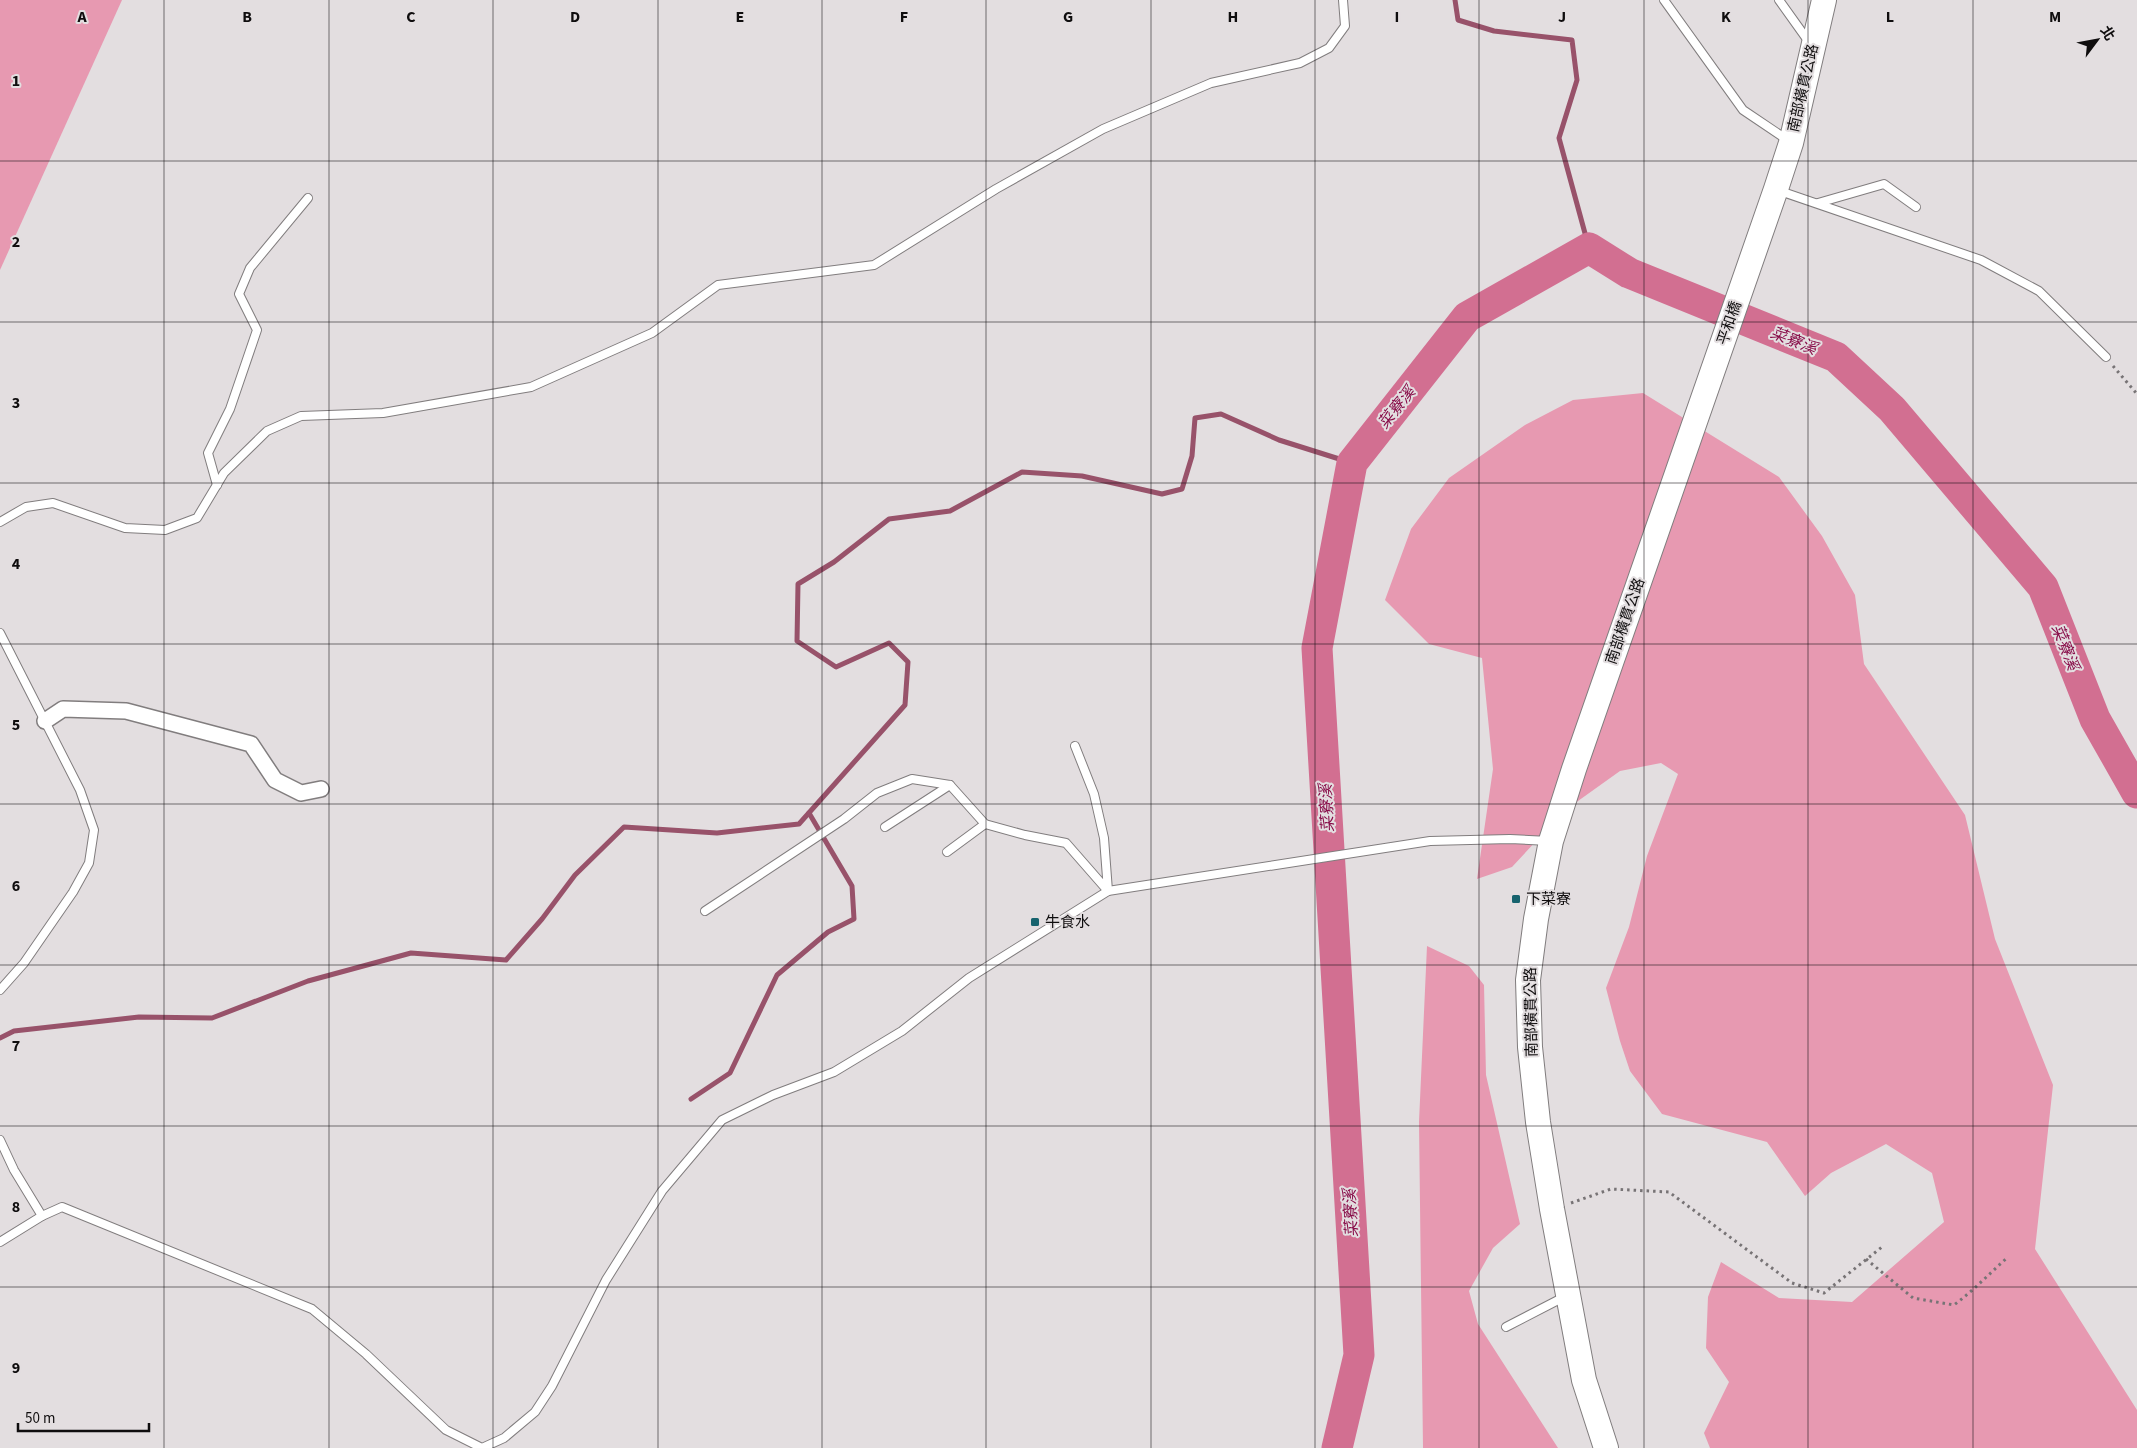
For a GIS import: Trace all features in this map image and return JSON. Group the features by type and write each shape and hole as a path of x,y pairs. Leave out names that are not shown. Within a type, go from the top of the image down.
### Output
{"main road":[{"name":"南部橫貫公路","path":"1778,183 1791,143 1824,0"},
{"name":"平和橋","path":"1678,471 1778,183"},
{"name":"南部橫貫公路","path":"1606,1448 1584,1380 1552,1210 1534,1084 1528,980 1536,919 1551,842 1574,769 1678,471"}],"street":[{"path":"45,721 63,709 126,711 251,744 275,780 301,793 321,789"}],"lane":[{"path":"0,522 26,507 53,503 125,528 165,530 197,518 224,473 266,431 301,416 383,412 531,387 652,333 718,285 874,265 996,189 1103,129 1211,83 1300,63 1329,48 1345,26 1343,0"},
{"path":"1664,0 1743,110 1791,143"},
{"path":"1779,0 1813,48"},
{"path":"1778,183 1818,203 1981,260 2040,292 2106,357"},
{"path":"1818,203 1884,184 1916,208"},
{"path":"217,485 208,453 230,409 257,330 239,294 250,268 308,198"},
{"path":"0,633 80,790 94,830 89,863 73,892 24,963 0,990"},
{"path":"1076,746 1094,794 1104,838 1108,891"},
{"path":"705,911 831,827 877,793 912,779 950,786 985,824 1025,835 1066,842 1108,891"},
{"path":"885,828 950,786"},
{"path":"947,852 985,824"},
{"path":"0,1242 42,1216 62,1207 312,1309 366,1354 446,1430 482,1448 504,1438 535,1412 552,1386 606,1280 662,1191 722,1120 773,1095 834,1072 902,1031 969,978 1108,891 1430,841 1510,839 1551,842"},
{"path":"0,1140 14,1170 42,1216"},
{"path":"1506,1327 1568,1295"}],"path":[{"path":"2106,357 2137,394"},
{"path":"1552,1210 1611,1190 1669,1192 1792,1283 1824,1293 1882,1247"},
{"path":"1866,1259 1912,1298 1954,1305 1978,1287 2008,1257"}],"shaded area":[{"path":"0,0 122,0 0,270"},
{"path":"1643,393 1779,477 1822,536 1855,595 1864,664 1965,815 1995,939 2053,1085 2035,1249 2137,1410 2137,1448 1710,1448 1704,1433 1729,1382 1706,1348 1708,1297 1721,1262 1779,1298 1852,1302 1944,1222 1932,1173 1886,1144 1831,1173 1805,1196 1767,1142 1662,1114 1630,1071 1606,988 1629,927 1647,856 1678,774 1661,763 1620,771 1564,811 1512,867 1477,879 1493,769 1482,658 1429,644 1385,600 1411,529 1449,478 1525,425 1573,400"},
{"path":"1427,946 1469,966 1484,985 1486,1075 1520,1224 1493,1248 1469,1291 1478,1324 1558,1448 1423,1448 1419,1122"}],"waterway":[{"path":"1455,0 1458,20 1494,31 1572,40 1577,80 1559,138 1589,248"},
{"name":"菜竂溪","path":"1337,1448 1359,1355 1317,648 1352,463 1467,317 1589,248 1629,273 1836,357 1892,409 2043,587 2095,719 2137,793"},
{"path":"0,1038 14,1031 139,1017 212,1018 308,981 411,953 506,960 542,919 575,875 624,827 717,833 799,824 905,705 908,662 889,643 836,667 797,641 798,584 834,562 889,519 950,511 1022,472 1082,476 1162,494 1182,489 1192,456 1195,418 1221,414 1279,440 1352,463"},
{"path":"691,1099 730,1073 777,975 828,932 854,919 852,886 809,813"}],"place":[{"name":"下菜寮","path":"1516,899"},
{"name":"牛食水","path":"1035,922"}]}
